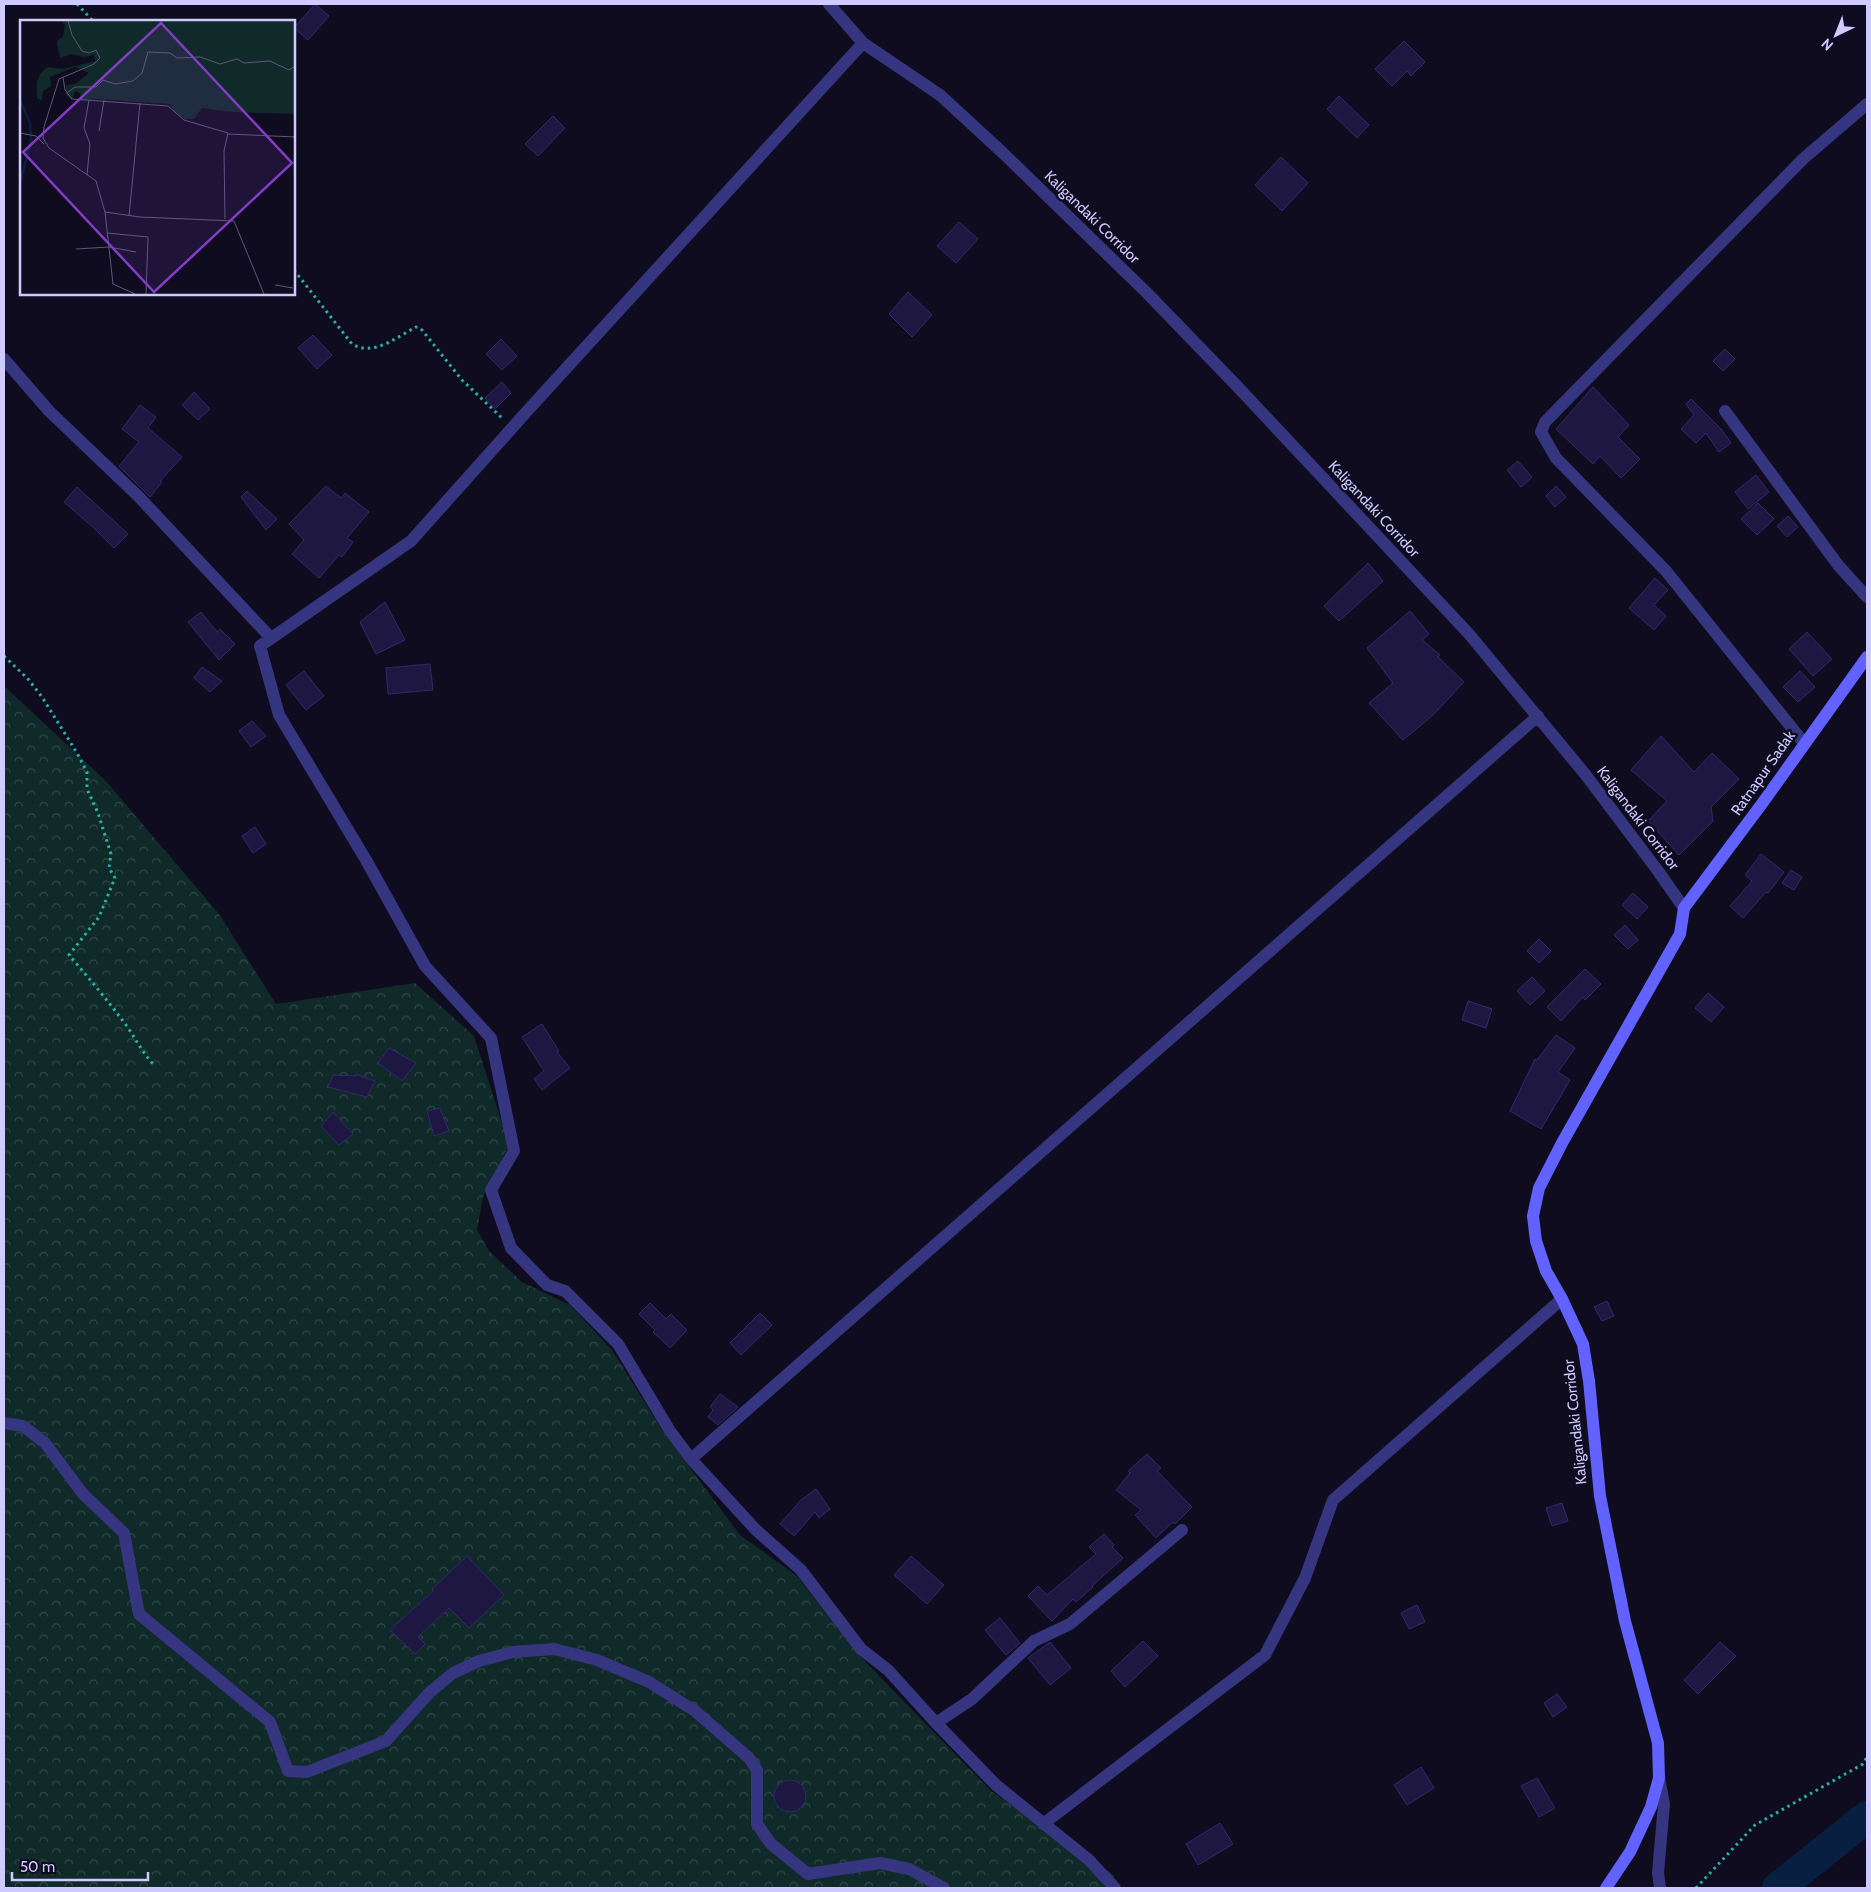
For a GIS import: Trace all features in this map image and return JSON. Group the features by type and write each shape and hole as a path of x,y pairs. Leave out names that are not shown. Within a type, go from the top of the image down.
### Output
{"main road":[{"name":"Ratnapur Sadak","path":"1684,908 1761,805 1867,657"},
{"name":"Kaligandaki Corridor","path":"1606,1888 1630,1852 1651,1807 1659,1778 1658,1743 1625,1621 1600,1496 1589,1380 1583,1344 1562,1299 1546,1271 1536,1241 1533,1216 1539,1188 1562,1143 1680,934 1684,908"}],"street":[{"name":"Kaligandaki Corridor","path":"829,4 863,43 940,95 1146,292 1469,634 1585,774 1684,908"},
{"path":"863,43 512,427 411,541 260,646 278,715 366,860 425,966 491,1038 514,1151 491,1190 511,1248 547,1285 565,1291 618,1344 670,1431 691,1459 756,1530 801,1570 861,1650 888,1670 996,1786 1089,1860 1115,1888"},
{"path":"1804,743 1666,571 1556,458 1541,432 1545,422 1803,159 1867,104"},
{"path":"4,359 49,411 139,497 271,638"},
{"path":"1725,411 1838,565 1867,597"},
{"path":"691,1459 1538,716"},
{"path":"1043,1824 1265,1655 1305,1578 1333,1500 1562,1299"},
{"path":"4,1423 23,1426 45,1443 83,1494 124,1533 139,1614 270,1722 288,1771 307,1772 386,1741 429,1693 453,1673 479,1661 513,1652 554,1649 598,1660 649,1682 695,1711 749,1758 757,1770 757,1824 771,1844 808,1874 880,1863 909,1868 944,1888"},
{"path":"936,1723 972,1699 1034,1642 1070,1624 1182,1530"},
{"path":"1659,1778 1664,1804 1658,1873 1660,1888"}],"path":[{"path":"77,4 91,20"},
{"path":"295,271 352,344 360,349 368,350 380,346 416,327 422,330 462,380 512,427"},
{"path":"4,656 42,697 77,753 87,772 87,789 98,813 111,854 109,868 115,878 106,900 98,917 69,955 127,1027 146,1058 155,1066"},
{"path":"1696,1888 1755,1825 1863,1764 1867,1757"}],"green space":[{"path":"4,686 105,780 219,914 276,1004 415,983 474,1036 509,1145 483,1197 477,1230 489,1251 522,1282 570,1305 612,1350 662,1430 740,1535 797,1576 856,1652 991,1791 1115,1876 1104,1888 4,1888"}],"building":[{"path":"315,4 329,16 308,40 295,27"},
{"path":"1404,41 1425,62 1411,76 1407,71 1392,86 1375,69"},
{"path":"1339,96 1369,125 1357,138 1327,109"},
{"path":"553,116 565,128 538,156 525,144"},
{"path":"1281,157 1308,183 1282,211 1255,185"},
{"path":"959,222 978,239 956,263 937,246"},
{"path":"908,292 932,315 912,337 889,314"},
{"path":"313,335 332,355 317,369 298,348"},
{"path":"501,339 517,356 502,370 486,354"},
{"path":"1725,349 1735,359 1723,371 1713,361"},
{"path":"502,382 511,393 495,409 485,398"},
{"path":"1593,387 1629,425 1618,437 1640,459 1621,478 1600,456 1593,464 1556,429"},
{"path":"194,392 210,409 198,420 182,405"},
{"path":"1691,399 1721,429 1731,443 1719,452 1706,433 1696,443 1681,429 1694,415 1686,404"},
{"path":"140,405 156,417 148,428 182,457 160,481 162,482 150,497 119,466 139,442 122,429"},
{"path":"1518,461 1532,477 1521,487 1507,470"},
{"path":"1756,475 1769,492 1748,509 1735,492"},
{"path":"326,486 341,498 345,493 369,512 347,538 353,542 342,557 339,555 319,578 292,554 304,540 289,524"},
{"path":"1556,486 1566,497 1555,507 1546,496"},
{"path":"77,487 128,534 114,548 64,502"},
{"path":"247,491 277,519 266,530 241,497"},
{"path":"1758,503 1774,519 1757,535 1741,519"},
{"path":"1788,516 1798,527 1787,537 1777,526"},
{"path":"1368,563 1383,581 1339,621 1324,606"},
{"path":"1655,578 1668,590 1654,605 1666,616 1654,630 1629,608"},
{"path":"385,602 405,640 376,654 360,622"},
{"path":"1410,611 1429,634 1422,640 1440,655 1438,657 1464,682 1432,716 1403,740 1369,703 1393,683 1367,648"},
{"path":"201,612 217,632 220,629 235,644 219,660 188,622"},
{"path":"1807,632 1832,659 1813,676 1789,649"},
{"path":"430,664 433,690 388,694 386,668"},
{"path":"202,667 222,681 210,692 194,678"},
{"path":"304,671 324,696 306,710 286,685"},
{"path":"1800,671 1815,687 1798,702 1783,687"},
{"path":"252,721 266,736 251,747 239,731"},
{"path":"1661,736 1694,772 1712,753 1739,779 1711,807 1713,821 1679,855 1648,821 1667,801 1631,770"},
{"path":"255,827 266,844 253,853 242,836"},
{"path":"1761,854 1784,872 1768,893 1766,892 1743,918 1730,906 1752,881 1745,875"},
{"path":"1791,870 1802,877 1794,890 1782,883"},
{"path":"1633,893 1648,907 1637,919 1622,905"},
{"path":"1625,925 1638,940 1628,949 1614,935"},
{"path":"1539,939 1551,951 1539,963 1527,951"},
{"path":"1585,969 1601,984 1585,1000 1583,997 1561,1021 1547,1007"},
{"path":"1532,977 1545,991 1530,1005 1517,991"},
{"path":"1708,993 1724,1007 1711,1022 1695,1008"},
{"path":"1468,1001 1492,1009 1486,1028 1462,1020"},
{"path":"542,1024 559,1051 557,1052 570,1068 542,1090 534,1079 544,1071 522,1037"},
{"path":"1556,1035 1575,1048 1558,1072 1570,1080 1541,1129 1510,1111 1535,1059 1537,1060"},
{"path":"389,1048 416,1063 402,1081 378,1063"},
{"path":"356,1074 375,1081 367,1097 328,1087 333,1075 356,1076"},
{"path":"440,1108 449,1131 434,1136 427,1111"},
{"path":"333,1112 353,1134 339,1145 321,1126"},
{"path":"1607,1301 1614,1316 1602,1321 1594,1307"},
{"path":"650,1303 666,1319 671,1314 687,1330 670,1348 653,1332 655,1330 639,1314"},
{"path":"760,1313 772,1325 741,1355 730,1343"},
{"path":"720,1394 738,1407 718,1425 708,1417 713,1410 710,1407"},
{"path":"1147,1454 1161,1468 1157,1471 1192,1507 1175,1524 1173,1522 1156,1538 1135,1515 1141,1510 1116,1490 1130,1473 1128,1471"},
{"path":"816,1489 830,1509 819,1518 815,1512 794,1536 780,1524 801,1500"},
{"path":"1562,1503 1568,1521 1552,1526 1546,1508"},
{"path":"1104,1534 1114,1545 1112,1547 1123,1558 1076,1602 1073,1599 1052,1621 1028,1596 1038,1586 1047,1595 1096,1554 1089,1547"},
{"path":"467,1556 504,1595 469,1628 449,1608 418,1637 425,1644 415,1654 390,1630 433,1591 432,1589"},
{"path":"911,1556 944,1585 927,1604 894,1575"},
{"path":"1417,1605 1425,1622 1409,1629 1401,1613"},
{"path":"1000,1618 1020,1643 1006,1655 985,1630"},
{"path":"1143,1641 1158,1656 1125,1687 1111,1671"},
{"path":"1050,1642 1071,1668 1050,1685 1028,1658"},
{"path":"1720,1642 1736,1656 1698,1694 1684,1680"},
{"path":"1557,1694 1567,1707 1553,1717 1544,1703"},
{"path":"1421,1767 1434,1788 1407,1805 1394,1785"},
{"path":"1537,1778 1555,1808 1539,1817 1521,1786"},
{"path":"790,1780 802,1784 806,1796 802,1808 790,1812 778,1808 774,1796 778,1784"},
{"path":"1220,1823 1233,1844 1198,1865 1186,1844"}],"waterway":[{"path":"1778,1888 1867,1817"}]}
